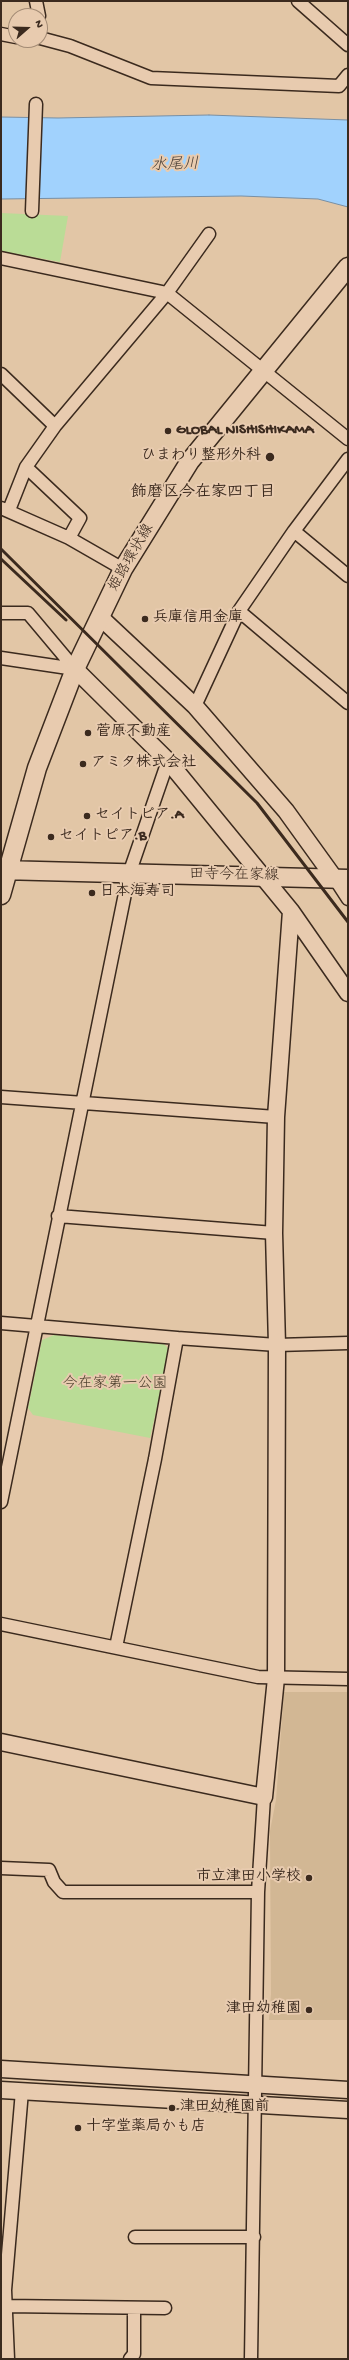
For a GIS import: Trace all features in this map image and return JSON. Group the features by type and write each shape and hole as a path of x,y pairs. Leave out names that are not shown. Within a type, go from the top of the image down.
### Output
{"main road":[{"name":"姫路環状線","path":"1,895 4,871 37,768 75,669 123,569 190,461 261,371 348,267"},
{"name":"田寺今在家線","path":"4,871 342,879"}],"street":[{"path":"298,1 348,45"},
{"path":"48,41 151,78 339,86 348,75"},
{"path":"32,211 36,104"},
{"path":"123,569 69,538 5,509 26,467 54,426 167,293 209,234"},
{"path":"1,258 167,293 261,371 348,440"},
{"path":"1,374 54,426"},
{"path":"195,706 239,611 294,531 348,460"},
{"path":"26,467 80,518 69,538"},
{"path":"294,531 348,576"},
{"path":"239,611 348,703"},
{"path":"1,613 28,613 75,669 168,761 292,911 348,993"},
{"path":"100,617 195,706 286,811 342,879 348,899"},
{"path":"1,658 75,669"},
{"path":"1,1502 58,1216 129,874 168,761"},
{"path":"251,2359 258,1892 264,1797 276,1678 277,1345 274,1233 276,1118 292,911"},
{"path":"1,1097 276,1118"},
{"path":"58,1216 274,1233"},
{"path":"1,1323 277,1345 348,1343"},
{"path":"116,1648 155,1459 177,1338"},
{"path":"1,1624 258,1677 348,1679"},
{"path":"1,1742 264,1797"},
{"path":"1,1868 49,1870 54,1882 63,1892 258,1892"},
{"path":"1,2069 348,2090"},
{"path":"1,2090 348,2110"},
{"path":"8,2359 4,2306 22,2091"},
{"path":"135,2237 254,2237"},
{"path":"4,2306 165,2308"},
{"path":"130,2359 134,2354 134,2308"}],"shaded area":[{"name":"市立津田小学校","path":"284,1692 348,1692 348,2020 269,2020 271,1994 270,1831 276,1800"}],"green space":[{"path":"1,213 68,216 60,262 1,251"},
{"name":"今在家第一公園","path":"54,1335 164,1344 170,1350 150,1438 33,1415 28,1408 42,1340"}],"water":[{"name":"水尾川","path":"209,115 348,120 348,207 318,199 241,196 1,199 1,117 58,118"}],"railway":[{"path":"1,549 257,803 348,922"},
{"path":"1,559 66,620"}],"place":[{"name":"GLOBAL NISHISHIKAMA","path":"168,431"},
{"name":"ひまわり整形外科","path":"270,457"},
{"name":"兵庫信用金庫","path":"145,619"},
{"name":"菅原不動産","path":"88,733"},
{"name":"アミタ株式会社","path":"83,764"},
{"name":"セイトピア.A","path":"87,816"},
{"name":"セイトピア.B","path":"51,837"},
{"name":"日本海寿司","path":"92,893"},
{"name":"市立津田小学校","path":"309,1878"},
{"name":"津田幼稚園","path":"309,2010"},
{"name":"津田幼稚園前","path":"172,2108"},
{"name":"十字堂薬局かも店","path":"78,2128"}],"district":[{"name":"飾磨区今在家四丁目","path":"203,494"}]}
